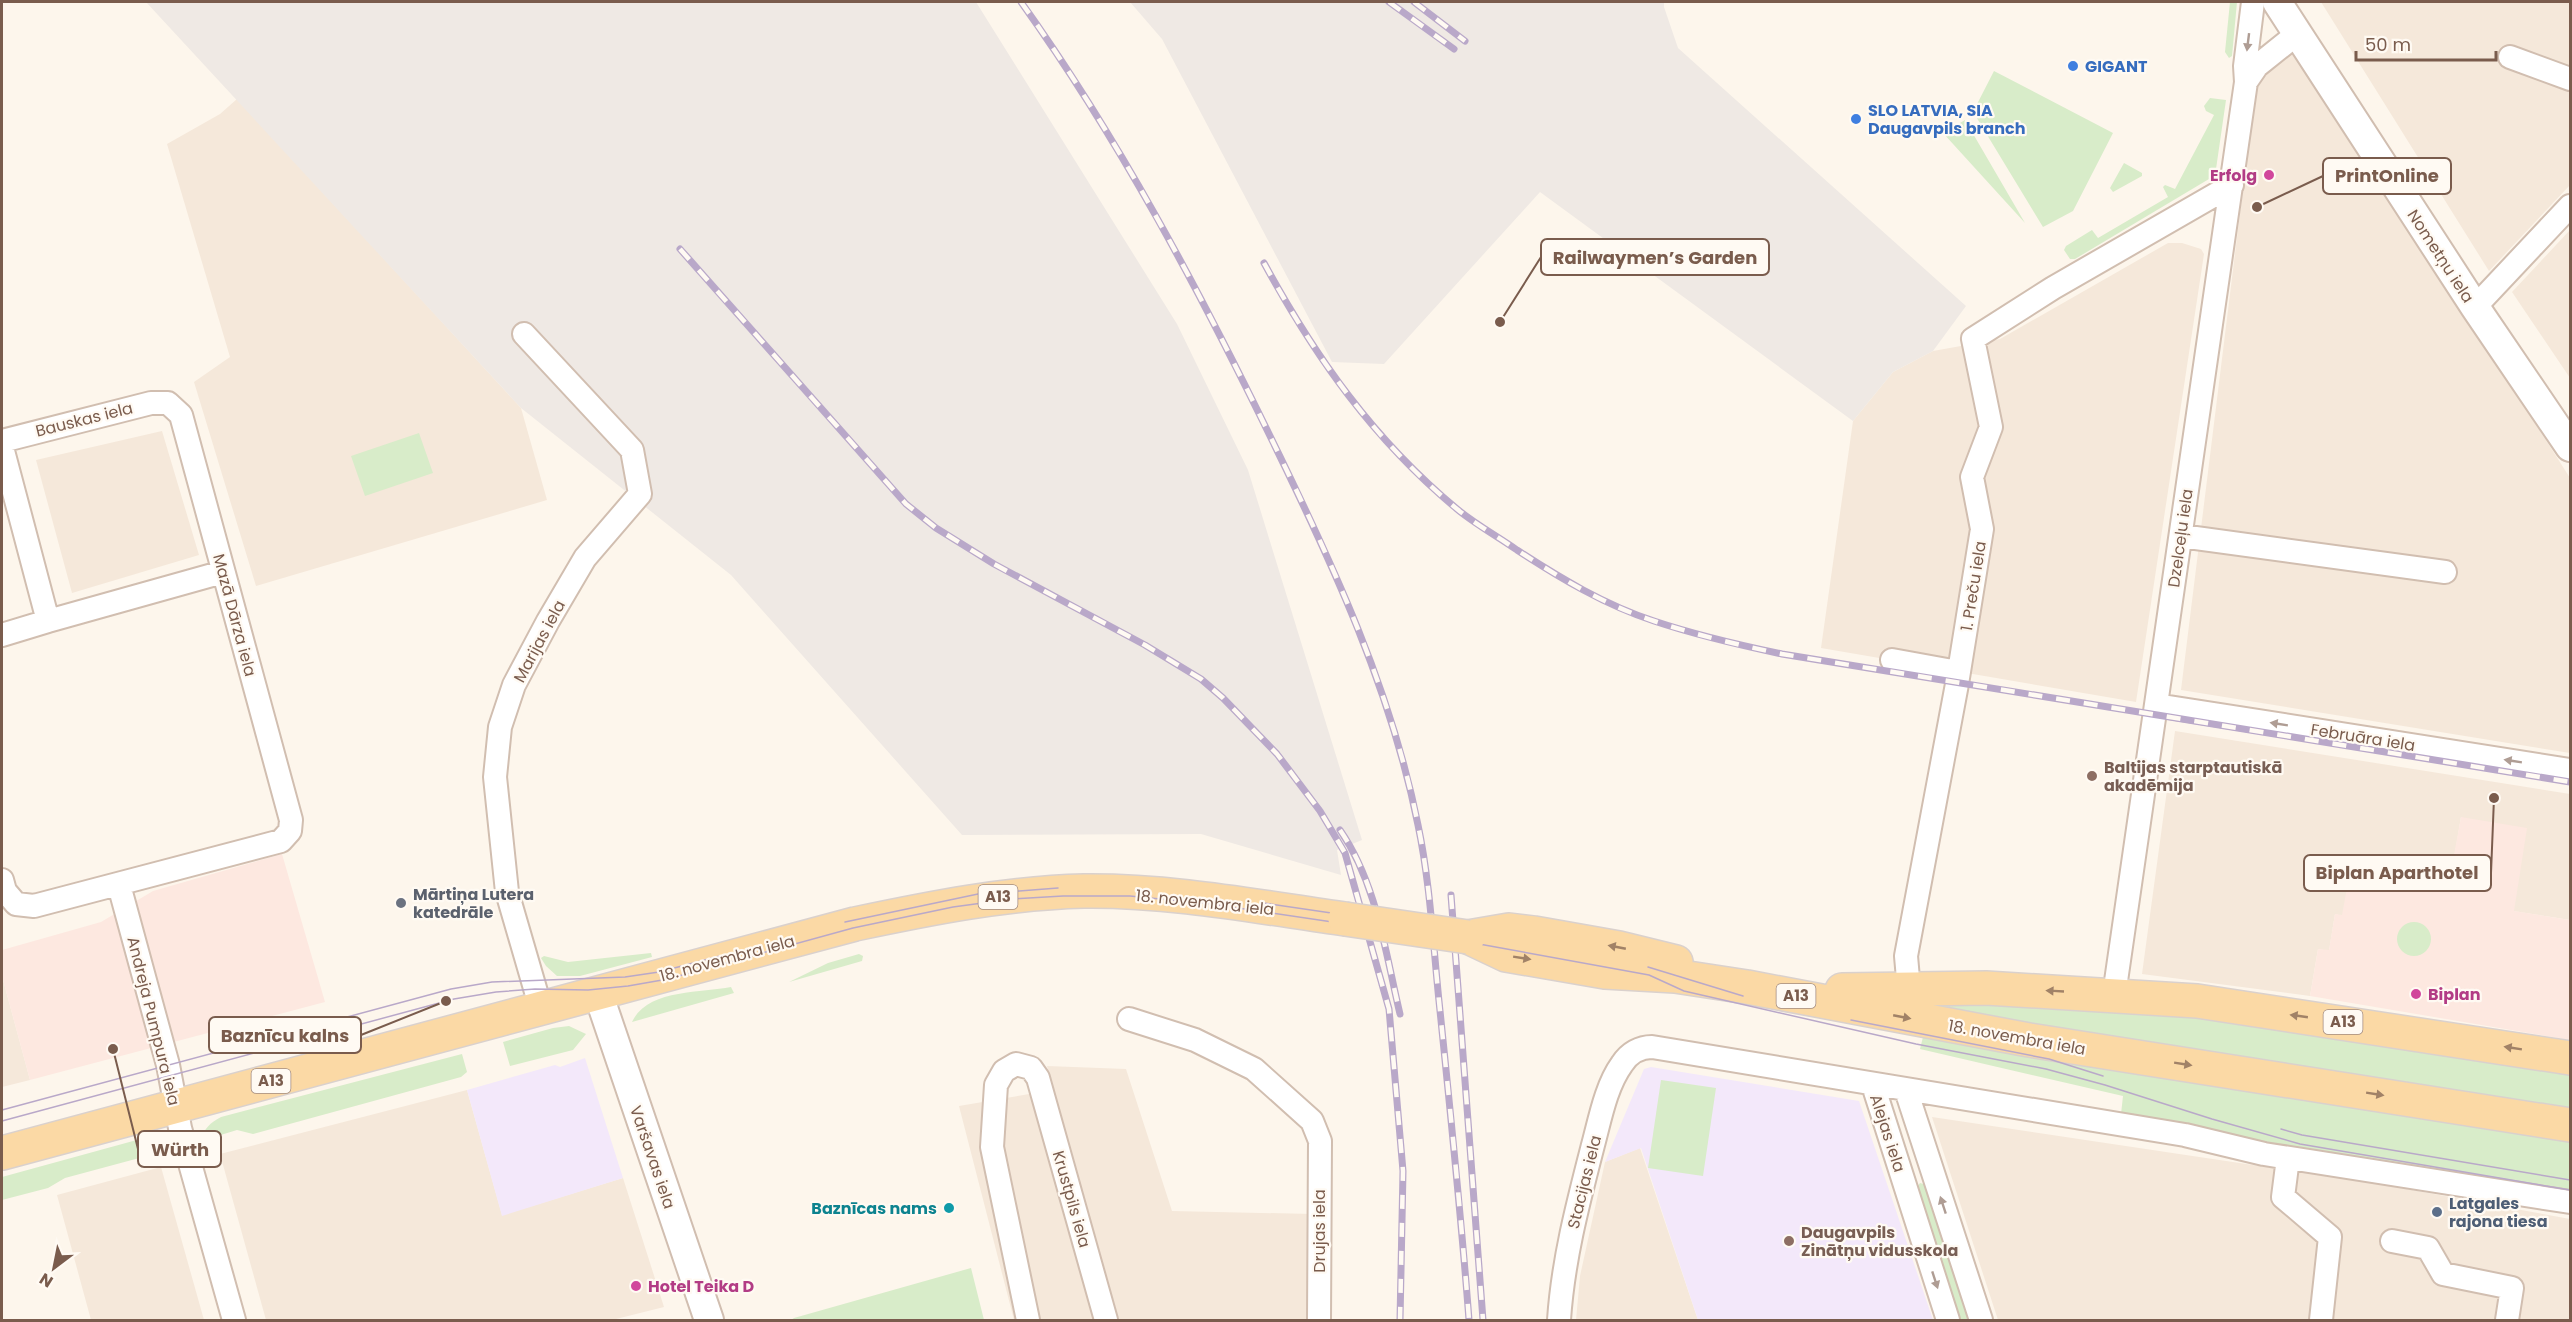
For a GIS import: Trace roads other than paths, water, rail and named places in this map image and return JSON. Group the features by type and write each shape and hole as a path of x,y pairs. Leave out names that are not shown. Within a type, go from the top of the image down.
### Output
{"main road":[{"name":"18. novembra iela","path":"2,1153 855,924 940,906 1015,895 1085,891 1171,895 1468,938 1506,955 1605,972 1675,976 1747,987 2018,1038 2571,1125"},
{"name":"18. novembra iela","path":"1468,938 1509,930 1534,933 1619,948 1698,968 1790,985 1852,991 1986,988 2197,1001 2571,1058"}],"street":[{"name":"Dzelceļu iela","path":"2114,995 2232,185 2246,82 2245,66 2253,2"},
{"name":"Nometņu iela","path":"2277,2 2475,307 2570,445"},
{"path":"2246,82 2257,66 2297,34"},
{"path":"2510,57 2571,79"},
{"name":"1. Preču iela","path":"1909,990 1906,956 1982,529 1972,477 1991,427 1973,339 2053,288 2232,185"},
{"path":"2475,307 2571,206"},
{"name":"Marijas iela","path":"524,334 632,450 640,494 585,558 514,685 500,727 495,777 507,892 541,1009"},
{"name":"Bauskas iela","path":"2,441 151,403 168,403"},
{"name":"Mazā Dārza iela","path":"119,885 280,841 290,831 291,820 180,416 168,403"},
{"path":"2,447 48,621"},
{"path":"2181,536 2445,572"},
{"path":"2,635 223,572"},
{"path":"1892,660 1958,672"},
{"name":"Februāra iela","path":"2156,705 2571,770"},
{"path":"2,880 4,891 16,904 34,906 119,885"},
{"name":"Andreja Pumpura iela","path":"119,885 166,1058 180,1128 234,1320"},
{"name":"Varšavas iela","path":"598,993 709,1320"},
{"name":"Drujas iela","path":"1129,1020 1195,1040 1254,1069 1312,1121 1320,1141 1319,1320"},
{"name":"Stacijas iela","path":"1559,1320 1569,1238 1601,1113 1616,1071 1633,1053 1642,1047 1652,1047 1873,1085"},
{"name":"Krustpils iela","path":"1028,1320 992,1147 996,1085 1004,1071 1016,1064 1031,1068 1038,1078 1107,1320"},
{"path":"1873,1085 2185,1135 2288,1158 2571,1202"},
{"name":"Alejas iela","path":"1873,1085 1948,1320"},
{"name":"Alejas iela","path":"1906,1090 1981,1320"},
{"path":"2288,1158 2283,1197 2330,1237 2322,1320"},
{"name":"Alejas iela","path":"1903,1181 1932,1171"},
{"path":"2392,1241 2428,1248 2443,1274 2512,1288 2507,1320"}],"tram line":[{"path":"845,922 978,894 1058,888"},
{"path":"2,1121 454,999 496,992 535,989 588,990 668,979 853,928 953,907 1012,899 1130,896 1211,904 1468,942 1649,975 1684,991 1916,1044 2046,1069 2300,1144 2570,1190"},
{"path":"1264,903 1454,931"},
{"path":"2,1110 451,989 492,982 625,977 659,972 720,956"},
{"path":"1648,967 1743,996"},
{"path":"1851,1020 2049,1059 2103,1076"},
{"path":"2281,1129 2302,1135 2570,1180"}],"railway":[{"path":"1021,2 1091,107 1156,215 1186,271 1294,486 1337,580 1376,676 1406,774 1426,868 1469,1320"},
{"path":"1389,2 1454,49"},
{"path":"1414,2 1465,41"},
{"path":"680,249 906,504 936,528 994,564 1145,645 1201,679 1223,698 1277,754 1320,811 1345,853 1389,1009 1403,1171 1400,1320"},
{"path":"1264,263 1304,332 1348,395 1399,454 1427,482 1464,514 1533,560 1566,581 1636,615 1702,635 1782,654 2570,782"},
{"path":"1340,830 1353,851 1371,895 1400,1014"},
{"path":"1451,895 1483,1320"}],"place":[{"name":"GIGANT","path":"2073,66"},
{"name":"SLO LATVIA, SIA Daugavpils branch","path":"1856,119"},
{"name":"Erfolg","path":"2269,175"},
{"name":"PrintOnline","path":"2257,207"},
{"name":"Railwaymen’s Garden","path":"1500,322"},
{"name":"Baltijas starptautiskā akadēmija","path":"2092,776"},
{"name":"Biplan Aparthotel","path":"2494,798"},
{"name":"Mārtiņa Lutera katedrāle","path":"401,903"},
{"name":"Biplan","path":"2416,994"},
{"name":"Baznīcu kalns","path":"446,1001"},
{"name":"Würth","path":"113,1049"},
{"name":"Baznīcas nams","path":"949,1208"},
{"name":"Latgales rajona tiesa","path":"2437,1212"},
{"name":"Daugavpils Zinātņu vidusskola","path":"1789,1241"},
{"name":"Hotel Teika D","path":"636,1286"}]}
